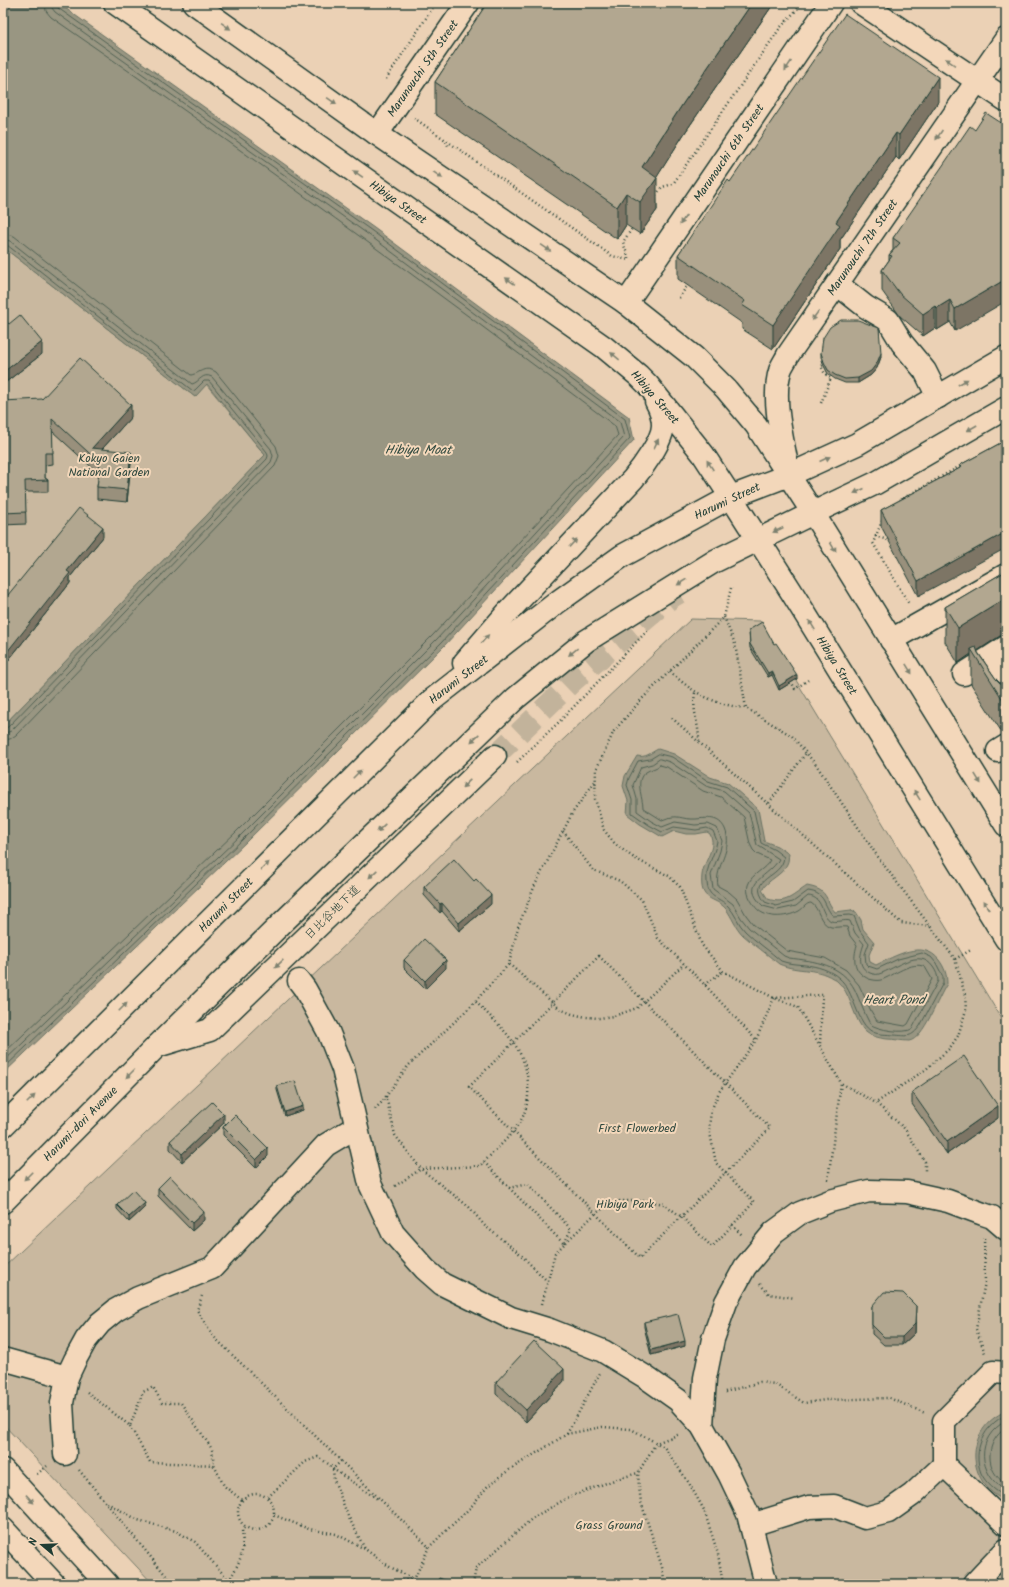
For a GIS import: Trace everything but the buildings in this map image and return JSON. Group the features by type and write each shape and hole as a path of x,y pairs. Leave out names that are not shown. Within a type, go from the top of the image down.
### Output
{"main road":[{"name":"Hibiya Street","path":"115,3 604,347 648,385 703,454 731,497 1006,939"},
{"path":"194,3 377,134 626,303 694,357 756,424 813,513 1006,825"},
{"name":"Marunouchi 5th Street","path":"377,134 468,3"},
{"name":"Marunouchi 6th Street","path":"626,303 831,3"},
{"path":"861,3 1006,100"},
{"name":"Marunouchi 7th Street","path":"789,475 778,412 780,371 788,355 1006,39"},
{"path":"838,284 866,307 877,331 902,343 925,371 938,397"},
{"name":"Harumi Street","path":"3,1126 432,700 559,601 622,556 731,497 789,475 857,444 1006,357"},
{"path":"432,700 508,612 633,479 647,462 662,433 663,426 659,406 648,385"},
{"path":"157,1046 284,921 516,698 586,641 715,561 876,483 1006,408"},
{"path":"891,640 1006,574"},
{"path":"964,674 1006,647"},
{"path":"1006,668 988,680 1006,706"},
{"name":"日比谷地下道","path":"157,1046 210,1030 494,756"},
{"path":"299,981 328,1031 343,1069 370,1184 393,1233 425,1269 442,1284 511,1318 537,1326 603,1351 644,1376 678,1400 702,1426 729,1474 748,1514 766,1584"},
{"name":"Harumi-dori Avenue","path":"3,1202 157,1046"},
{"path":"65,1454 62,1403 67,1377 86,1340 100,1323 116,1310 138,1298 212,1268 326,1144 356,1128"},
{"path":"702,1426 705,1378 713,1339 726,1302 745,1267 774,1232 800,1213 869,1191 907,1192 948,1201 992,1217 1006,1229"},
{"path":"3,1359 67,1377"},
{"path":"999,1372 944,1422 944,1465 1006,1524"},
{"path":"751,1525 809,1507 834,1506 865,1518 888,1512 912,1495 944,1465"},
{"path":"3,1470 107,1584"},
{"path":"3,1529 54,1584"},
{"path":"974,1584 1006,1550"}],"path":[{"path":"386,79 436,3"},
{"path":"653,199 662,187 673,184 780,28 803,3"},
{"path":"419,112 414,118 612,256 629,260 624,242 636,223"},
{"path":"446,141 449,148"},
{"path":"679,298 692,280"},
{"path":"821,403 831,378 825,374 821,366 827,363"},
{"path":"895,503 964,464"},
{"path":"883,518 873,543 910,606"},
{"path":"875,536 896,543"},
{"path":"731,588 724,617 641,700 614,731 596,770 595,799 604,830 615,844 634,858 669,876 680,887 702,945 723,971 774,998 798,1007 841,1083 876,1103 905,1129 925,1162 925,1196"},
{"path":"724,617 735,644 746,708"},
{"path":"670,671 695,693 720,704 746,708 792,736 817,766 880,860 955,959 965,996 966,1010 958,1036 949,1050 925,1070 876,1103"},
{"path":"788,675 795,689 808,680"},
{"path":"695,693 694,713 699,732 699,741"},
{"path":"672,718 769,803 901,923 930,926"},
{"path":"769,803 806,753"},
{"path":"356,1128 386,1096 408,1066 475,1001 509,964 518,927 535,885 573,812 596,779"},
{"path":"563,831 593,870 620,881 642,900 658,938 705,985 756,1040"},
{"path":"955,959 971,950"},
{"path":"599,956 770,1128 640,1258 469,1087 552,1003 599,956"},
{"path":"509,964 552,1003 572,1014 586,1018 599,1018 626,1013 637,1008 684,964"},
{"path":"705,985 723,971"},
{"path":"774,998 822,995 820,1046"},
{"path":"537,1326 555,1253 595,1214 605,1207 620,1201 649,1201 664,1204 682,1217 712,1248 754,1202 725,1174 716,1162 709,1128 711,1111 719,1092 756,1040 774,998"},
{"path":"376,1198 421,1169 480,1166 513,1131 521,1120 529,1092 526,1065 514,1042 475,1001"},
{"path":"825,1204 841,1083"},
{"path":"386,1096 395,1135 421,1169 469,1207 485,1226 520,1253 548,1282"},
{"path":"484,1162 564,1244"},
{"path":"509,1188 528,1184 571,1229 564,1244"},
{"path":"983,1214 985,1282 976,1329 999,1372"},
{"path":"745,1267 769,1294 795,1298"},
{"path":"212,1268 198,1310 212,1335 429,1547"},
{"path":"567,1434 610,1355"},
{"path":"67,1377 130,1426 150,1462 214,1465"},
{"path":"704,1398 760,1382 775,1384 804,1403 826,1400 889,1398 944,1422"},
{"path":"130,1426 143,1392 153,1387 162,1403 181,1403 212,1449 214,1465 224,1486 242,1500"},
{"path":"412,1584 429,1547 470,1508 487,1487 508,1470 567,1434 602,1427 631,1429 664,1447 689,1483 704,1510 718,1554 723,1584"},
{"path":"656,1443 638,1473 641,1502 662,1567 665,1584"},
{"path":"65,1454 173,1584"},
{"path":"268,1497 305,1462 318,1457 330,1465 333,1469 385,1504"},
{"path":"333,1469 342,1461"},
{"path":"333,1469 334,1480 348,1516 365,1549"},
{"path":"473,1584 476,1568 534,1517 569,1497 617,1478 638,1473"},
{"path":"257,1493 268,1497 274,1508 274,1515 269,1526 263,1529 251,1530 245,1527 238,1517 239,1506 242,1500 246,1496 257,1493"},
{"path":"105,1502 138,1520 176,1531 194,1542 232,1584"},
{"path":"274,1515 309,1529 336,1534 365,1549 390,1567 414,1579"},
{"path":"229,1580 242,1557 242,1530 245,1527"},
{"path":"386,1584 414,1579"}],"green space":[{"name":"Kokyo Gaien National Garden","path":"3,247 195,397 206,384 265,455 3,726"},
{"name":"Hibiya Park","path":"691,619 760,621 1006,1026 1006,1584 153,1584 3,1424 3,1268"}],"water":[{"name":"Hibiya Moat","path":"3,3 58,3 374,228 629,417 634,440 444,646 246,842 3,1074 3,726 265,455 207,384 195,397 3,247"},
{"name":"Heart Pond","path":"658,749 674,754 710,777 728,783 758,809 764,841 777,846 789,854 788,862 785,868 762,890 768,899 774,901 785,900 807,886 823,892 835,912 851,910 856,912 861,920 863,929 874,942 869,955 870,962 876,965 900,954 917,950 932,954 939,960 943,966 947,978 947,984 925,1026 915,1039 909,1041 887,1039 871,1035 863,1029 859,1023 845,991 837,981 822,973 786,967 779,964 743,935 726,909 705,895 703,890 702,875 712,844 710,834 707,832 686,834 674,831 662,837 640,824 627,814 628,801 623,786 625,776 637,756 645,756"},
{"path":"1006,1411 1006,1501 993,1493 983,1482 977,1469 975,1456 977,1443 983,1430 992,1419"}],"tunnel":[{"path":"495,756 574,680 672,597 679,593"}],"park label":[{"name":"First Flowerbed","path":"637,1128"},
{"name":"Grass Ground","path":"609,1525"}]}
